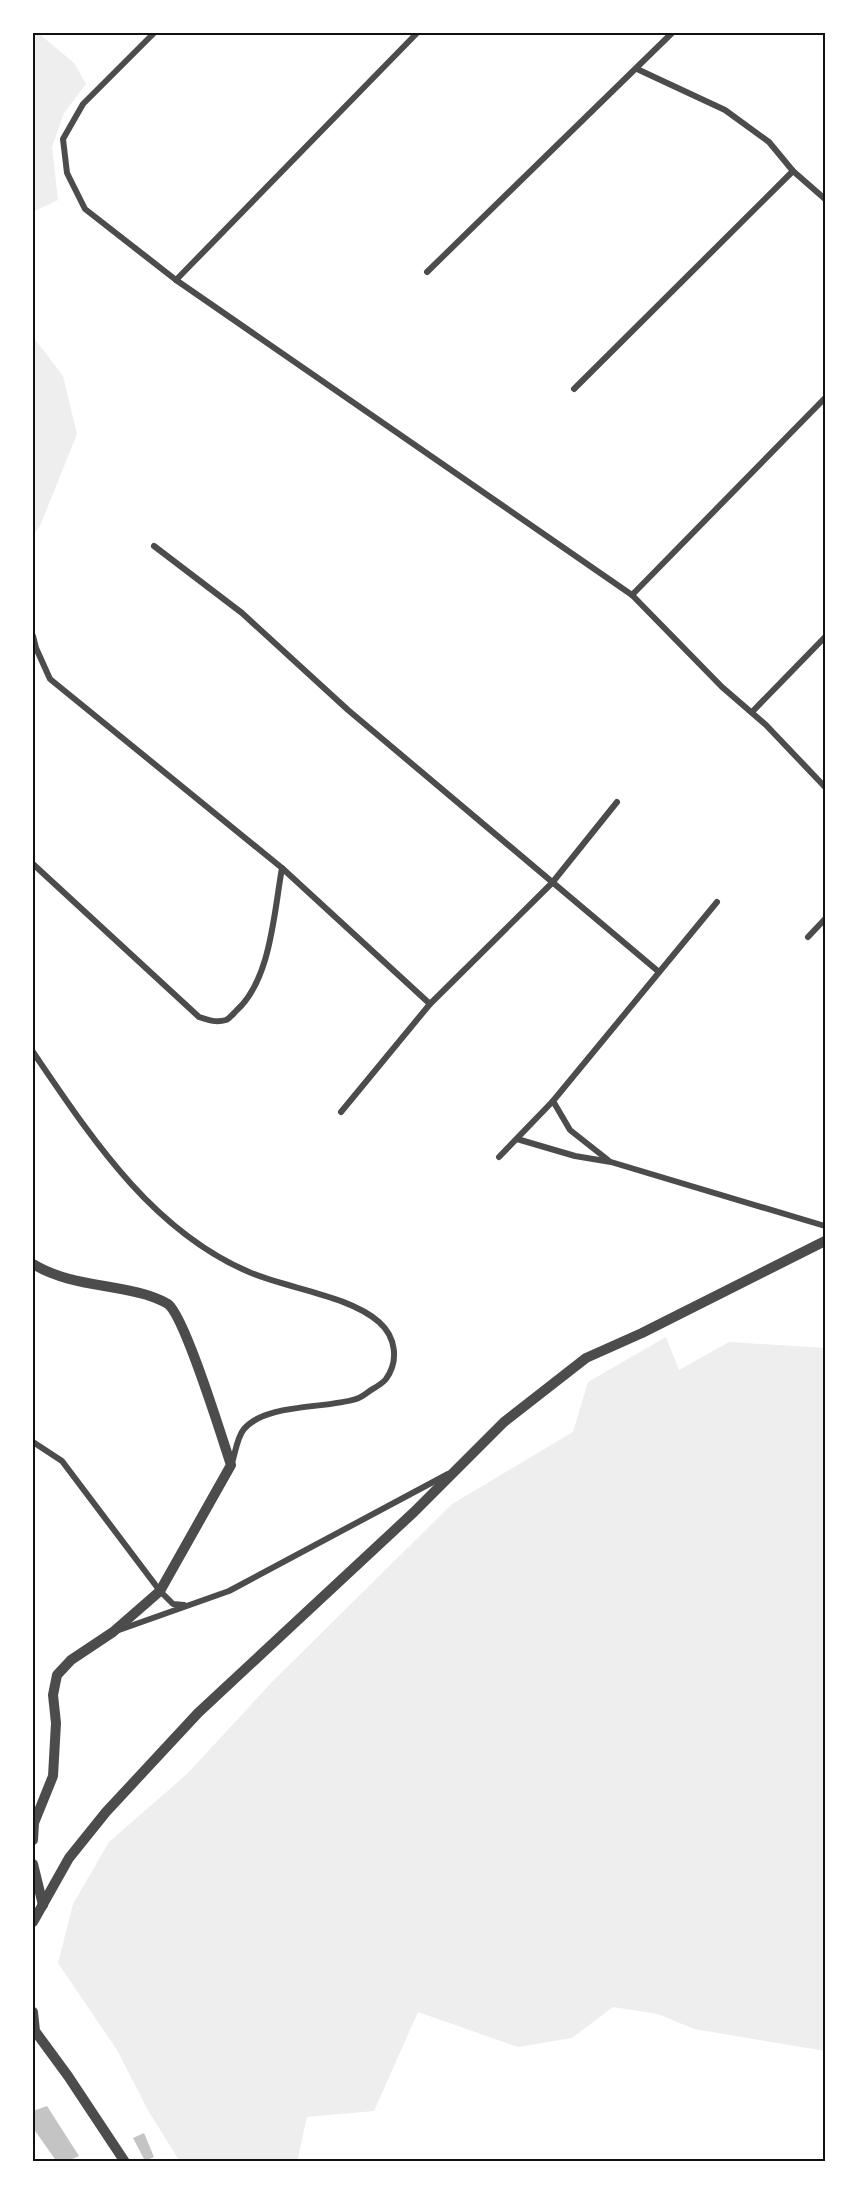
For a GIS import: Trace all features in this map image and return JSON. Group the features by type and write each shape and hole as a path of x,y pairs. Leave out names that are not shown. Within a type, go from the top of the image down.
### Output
{"street":[{"path":"154,33 83,104 63,139 67,173 85,209 176,280 632,595 722,687 766,725 825,787"},
{"path":"176,280 417,33"},
{"path":"427,272 672,33"},
{"path":"637,69 725,110 769,142 793,171 825,199"},
{"path":"574,389 793,171"},
{"path":"632,595 825,398"},
{"path":"154,546 242,613 348,710 659,972"},
{"path":"33,636 50,679 282,868 430,1004"},
{"path":"752,712 825,637"},
{"path":"341,1112 430,1004 552,884 617,802"},
{"path":"33,864 199,1017 213,1022 227,1020 242,1006 254,989 262,971 282,868"},
{"path":"499,1157 553,1101 717,902"},
{"path":"808,937 825,919"},
{"path":"33,1052 85,1129 135,1190 172,1222 208,1250 248,1272 358,1308 377,1320 389,1332 394,1352 393,1362 386,1379 358,1399 292,1408 264,1415 243,1429 231,1466 160,1592 113,1632 71,1660 57,1675 53,1695 56,1723 53,1776 34,1823 33,1840"},
{"path":"553,1101 570,1130 611,1162"},
{"path":"517,1139 575,1156 611,1162 825,1226"},
{"path":"33,1922 76,1849 106,1812 198,1713 414,1512 504,1422 586,1358 642,1334 825,1241"},
{"path":"33,1264 42,1270 86,1283 147,1295 169,1305 183,1329 231,1466"},
{"path":"33,1442 62,1461 160,1592 173,1604 193,1605"},
{"path":"113,1632 229,1592 417,1488 453,1471"},
{"path":"33,1864 43,1905"},
{"path":"33,2012 34,2030 68,2076 125,2162"}],"shaded area":[{"path":"33,33 38,33 74,63 86,84 64,113 52,147 58,200 33,212"},
{"path":"33,337 63,376 77,434 40,526 33,535"},
{"path":"666,1337 679,1370 729,1342 825,1348 825,2051 694,2029 658,2014 613,2007 572,2038 518,2047 418,2012 374,2111 307,2117 297,2162 180,2162 149,2112 117,2050 58,1963 73,1904 109,1842 187,1774 272,1682 452,1504 573,1432 588,1382"}],"building":[{"path":"47,2106 79,2156 65,2162 57,2162 33,2128 33,2111"},
{"path":"144,2133 154,2157 145,2161 133,2138"}]}
